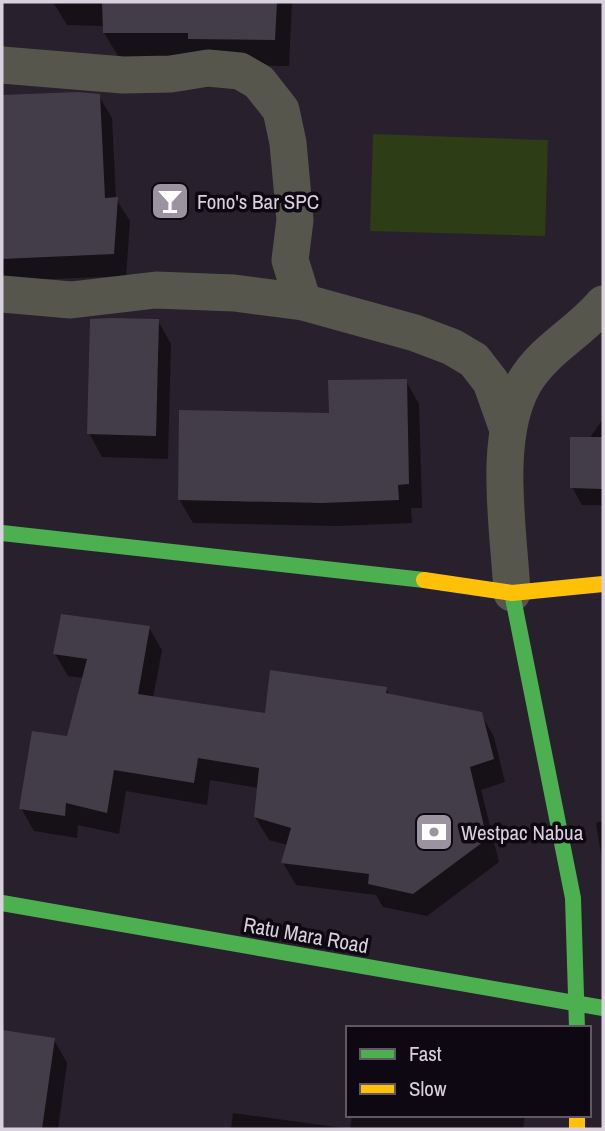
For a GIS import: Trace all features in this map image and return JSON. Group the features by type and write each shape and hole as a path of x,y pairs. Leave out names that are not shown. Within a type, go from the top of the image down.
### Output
{"main road":[{"path":"2,533 475,586 512,593 603,584"},
{"path":"512,593 573,898 577,1026"},
{"name":"Ratu Mara Road","path":"2,903 603,1008"}],"street":[{"path":"2,65 123,75 171,74 208,68 240,71 259,82 281,110 288,143 295,220 290,260 303,302"},
{"path":"2,294 71,300 156,290 234,293 303,302 415,333 452,347 474,360 491,382 507,427 512,593"},
{"path":"507,427 525,383 558,342 593,316 603,304"}],"green space":[{"path":"373,134 548,140 545,236 370,231"}],"building":[{"path":"102,2 277,2 275,40 188,39 188,33 103,33"},
{"path":"77,92 100,94 105,198 118,197 114,254 2,259 2,95"},
{"path":"90,319 159,319 156,436 87,434"},
{"path":"407,379 409,484 398,485 399,500 322,503 178,500 179,410 329,413 328,380"},
{"path":"570,437 603,437 603,489 570,488"},
{"path":"61,614 150,626 138,694 265,713 270,670 387,687 386,693 482,712 494,759 470,767 487,839 413,894 368,884 369,874 281,863 291,828 254,817 259,768 198,758 194,783 114,770 107,813 66,803 65,816 19,809 32,731 67,736 87,659 53,654"},
{"path":"2,1030 55,1038 42,1129 2,1129"}],"traffic: fast":[{"path":"2,533 424,580"},
{"path":"512,593 573,898 577,1026"},
{"path":"2,903 603,1008"}],"traffic: slow":[{"path":"424,580 512,593 603,584"},
{"path":"577,1117 577,1129"}],"place":[{"name":"Fono's Bar SPC","path":"170,201"},
{"name":"Westpac Nabua","path":"434,832"}]}
